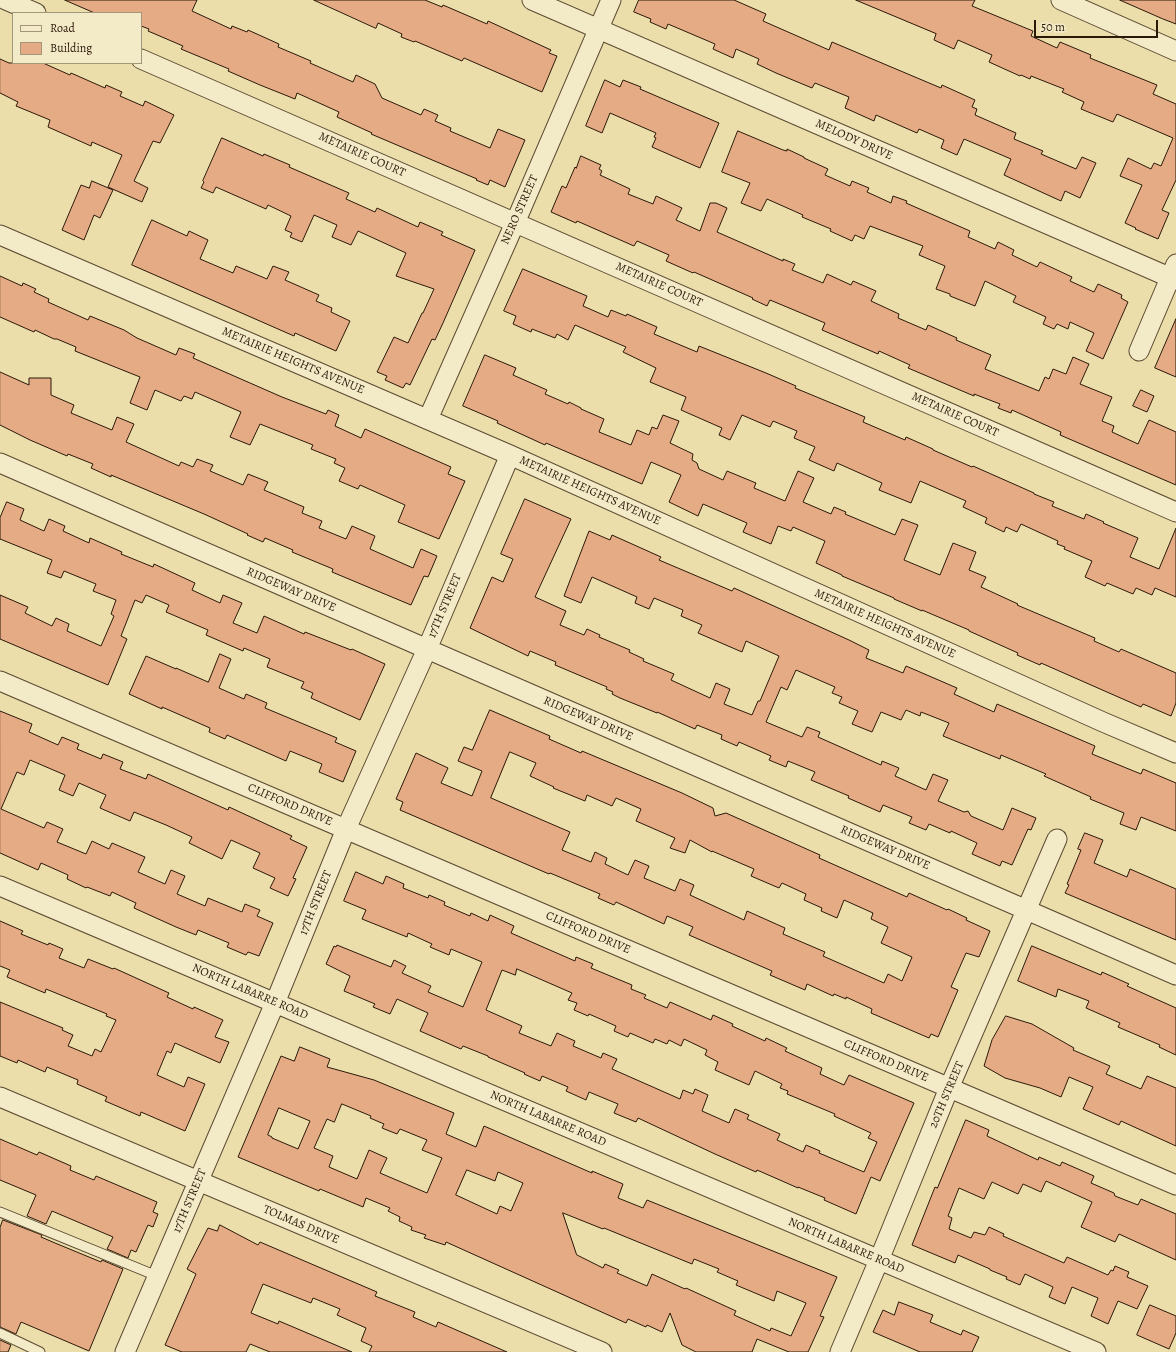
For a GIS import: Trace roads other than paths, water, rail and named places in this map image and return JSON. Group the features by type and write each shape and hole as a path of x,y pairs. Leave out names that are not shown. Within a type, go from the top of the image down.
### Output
{"street":[{"path":"6,0 34,12"},
{"name":"MELODY DRIVE","path":"532,0 1174,274"},
{"name":"NERO STREET","path":"428,419 515,223 611,0"},
{"path":"1061,0 1176,51"},
{"name":"METAIRIE COURT","path":"142,59 1176,512"},
{"name":"METAIRIE HEIGHTS AVENUE","path":"0,236 510,455 1176,753"},
{"path":"1139,351 1174,274"},
{"name":"17TH STREET","path":"125,1352 275,1003 346,829 427,649 510,455"},
{"name":"RIDGEWAY DRIVE","path":"0,463 1176,975"},
{"name":"CLIFFORD DRIVE","path":"0,681 1176,1185"},
{"name":"20TH STREET","path":"840,1352 949,1088 1028,910 1057,840"},
{"name":"NORTH LABARRE ROAD","path":"0,886 1096,1352"},
{"name":"TOLMAS DRIVE","path":"0,1097 602,1352"}],"lane":[{"path":"0,1212 157,1276"},
{"path":"0,1333 40,1352"}]}
